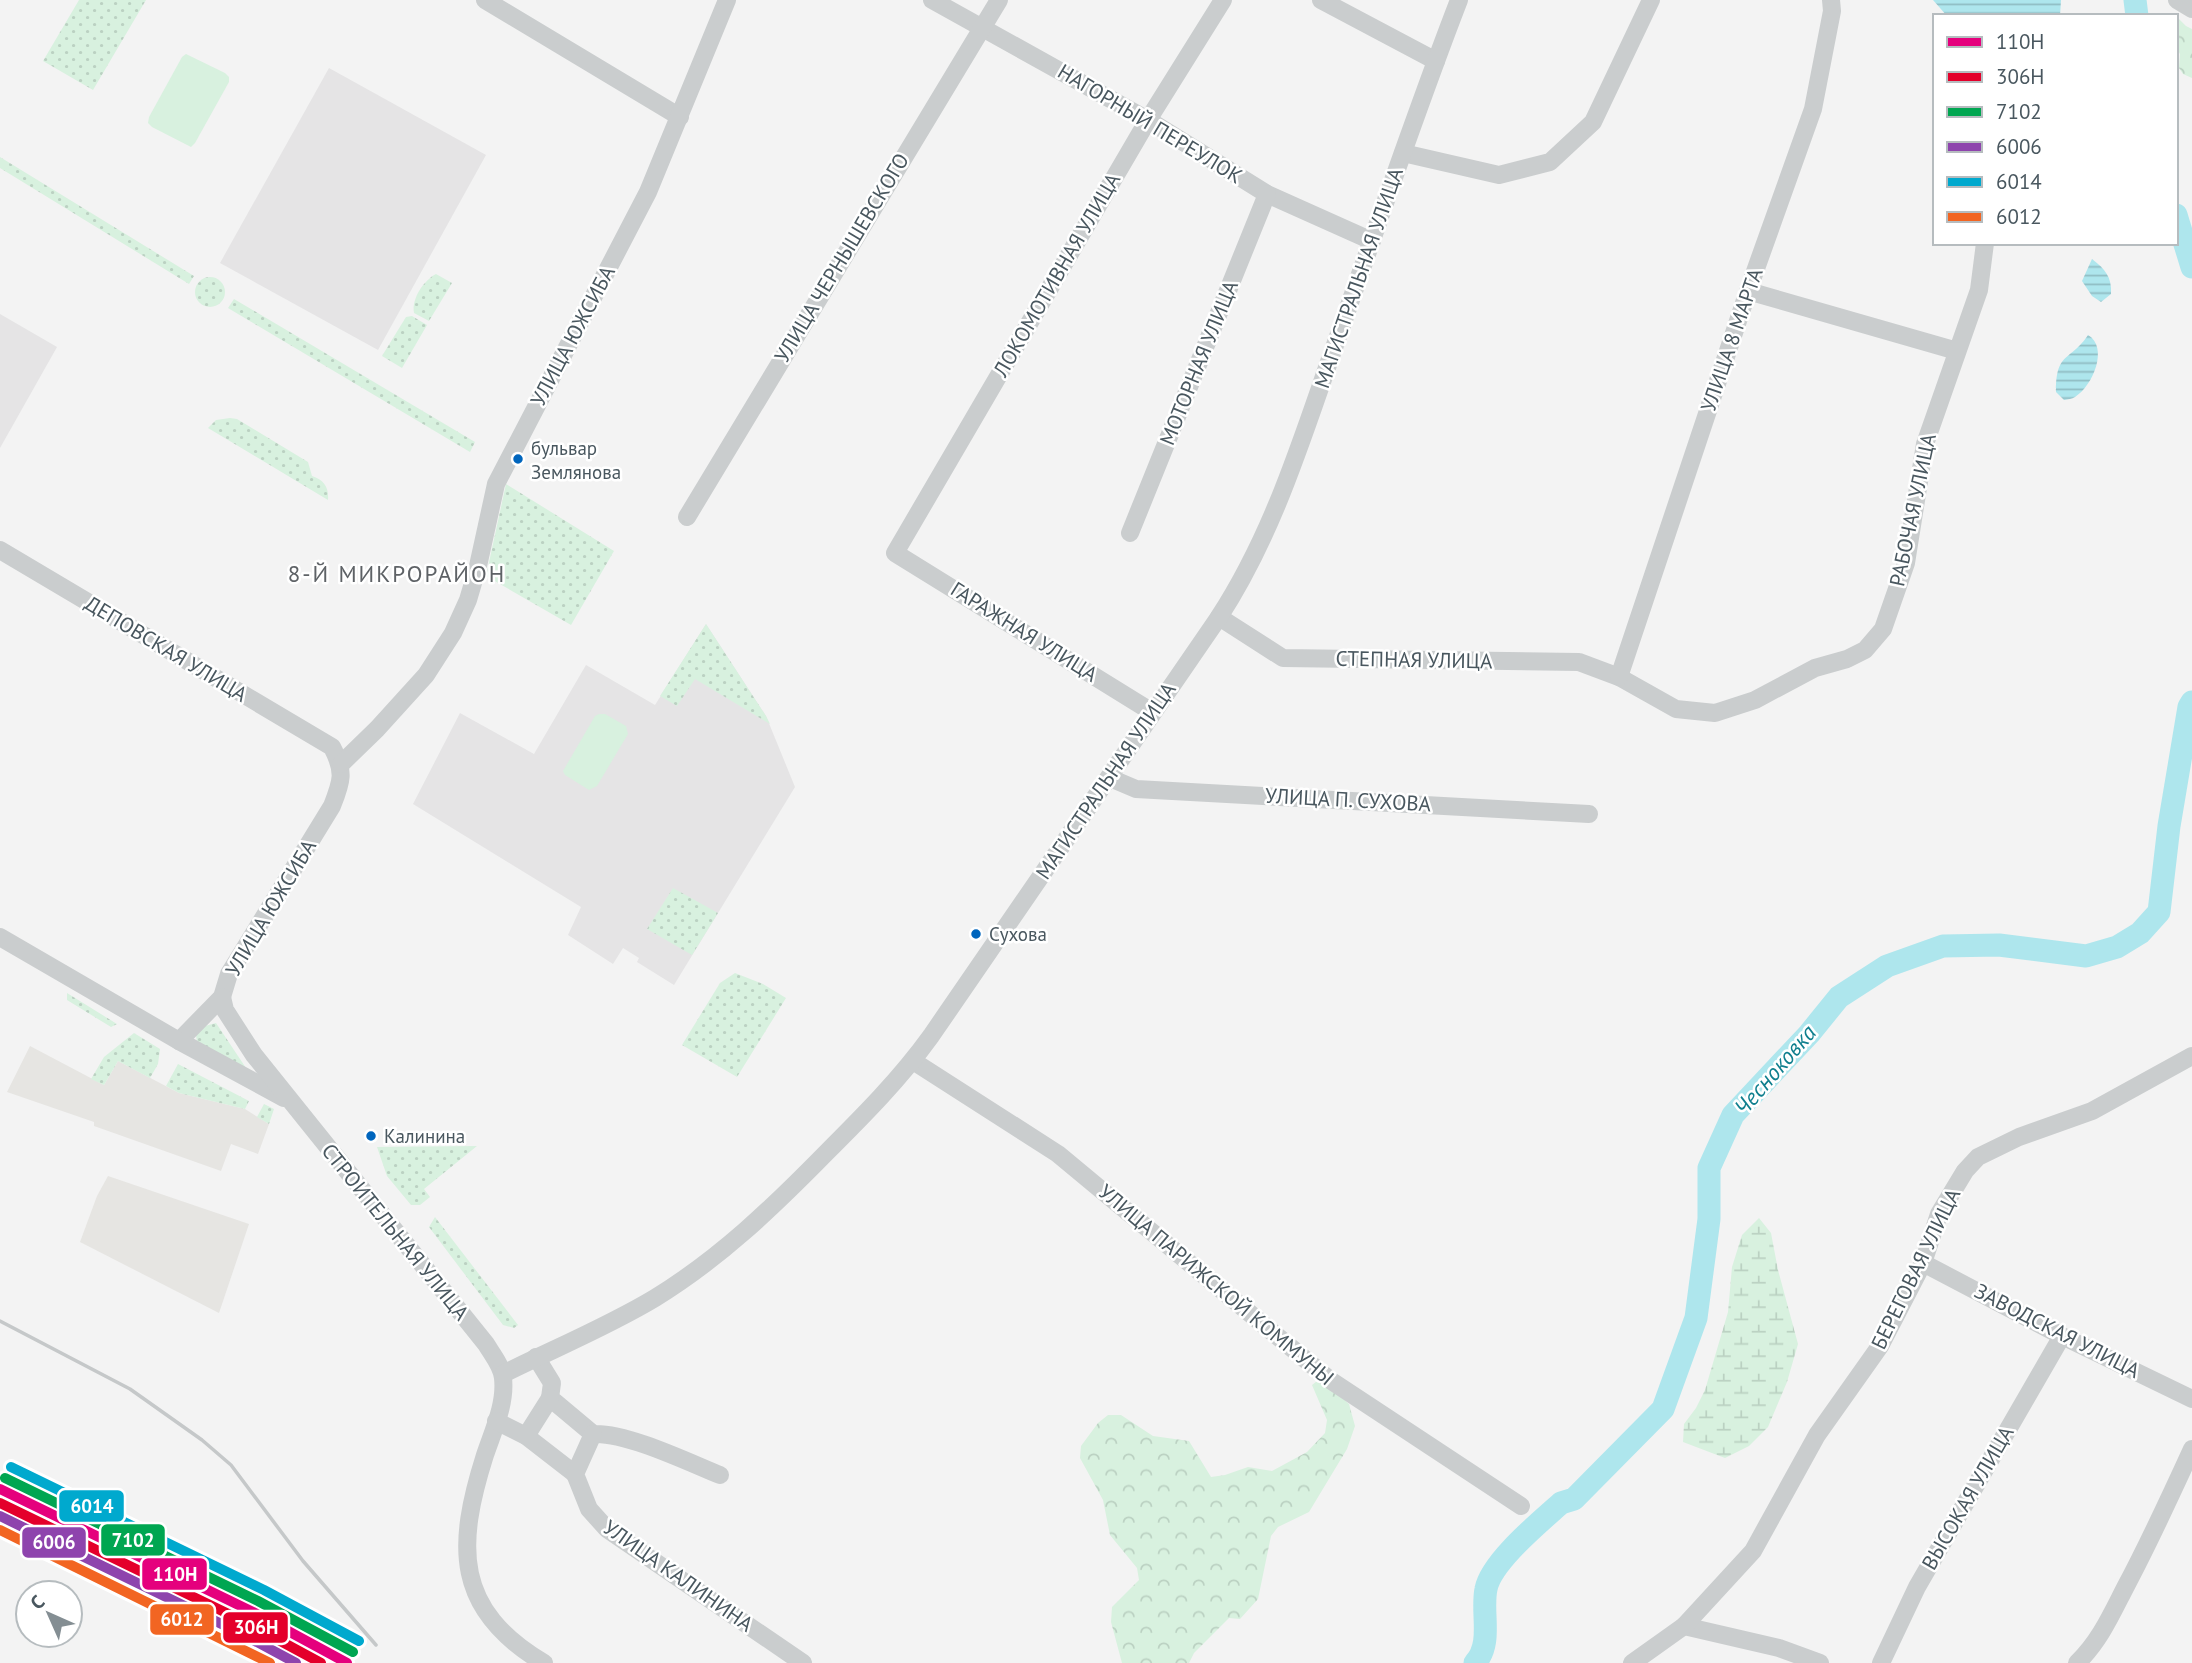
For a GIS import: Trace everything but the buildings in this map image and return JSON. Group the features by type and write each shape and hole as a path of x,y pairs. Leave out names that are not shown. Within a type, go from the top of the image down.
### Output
{"street":[{"path":"485,0 680,117"},
{"name":"УЛИЦА ЮЖСИБА","path":"179,1041 222,997 229,974 332,806 342,782 341,764 426,675 453,634 468,600 478,566 496,484 643,203 727,0"},
{"name":"НАГОРНЫЙ ПЕРЕУЛОК","path":"932,0 1148,120 1267,194 1372,241"},
{"name":"УЛИЦА ЧЕРНЫШЕВСКОГО","path":"687,517 999,0"},
{"name":"ЛОКОМОТИВНАЯ УЛИЦА","path":"895,553 1148,120 1223,0"},
{"path":"1321,0 1436,61"},
{"name":"МАГИСТРАЛЬНАЯ УЛИЦА","path":"503,1374 627,1313 687,1277 776,1204 875,1105 913,1061 1110,778 1242,582 1275,512 1459,0"},
{"path":"1403,153 1499,175 1550,162 1593,122 1651,0"},
{"name":"УЛИЦА 8 МАРТА","path":"1619,677 1812,109 1832,10 1831,0"},
{"path":"2177,0 2192,9"},
{"name":"МОТОРНАЯ УЛИЦА","path":"1130,533 1267,194"},
{"name":"РАБОЧАЯ УЛИЦА","path":"1619,677 1676,709 1715,713 1755,700 1815,668 1847,659 1865,650 1883,629 1906,563 1925,444 1979,290 1985,245"},
{"path":"1748,291 1957,351"},
{"name":"ДЕПОВСКАЯ УЛИЦА","path":"0,550 332,747 341,764"},
{"name":"ГАРАЖНАЯ УЛИЦА","path":"895,553 1152,712"},
{"name":"СТЕПНАЯ УЛИЦА","path":"1219,617 1283,658 1579,662 1619,677"},
{"name":"УЛИЦА П. СУХОВА","path":"1110,778 1136,789 1589,814"},
{"name":"СТРОИТЕЛЬНАЯ УЛИЦА","path":"0,937 179,1041 288,1099 486,1344 503,1374"},
{"path":"222,997 225,1010 236,1029 288,1099"},
{"name":"БЕРЕГОВАЯ УЛИЦА","path":"1632,1663 1684,1626 1753,1551 1817,1435 1880,1346 1923,1263 1939,1214 1965,1171 1978,1157 2019,1137 2092,1111 2192,1056"},
{"name":"УЛИЦА ПАРИЖСКОЙ КОММУНЫ","path":"913,1061 1058,1154 1330,1380 1521,1506"},
{"name":"ЗАВОДСКАЯ УЛИЦА","path":"1923,1263 2062,1336 2192,1399"},
{"name":"ВЫСОКАЯ УЛИЦА","path":"1881,1663 1917,1587 2062,1336"},
{"path":"526,1436 550,1398 552,1383 536,1357"},
{"path":"503,1374 502,1404 468,1519 466,1562 475,1592 495,1624 522,1650 543,1662"},
{"path":"550,1398 593,1434 604,1433 622,1438 720,1475"},
{"path":"496,1421 526,1436 575,1474 593,1434"},
{"path":"2077,1663 2088,1653 2103,1631 2143,1555 2192,1449"},
{"name":"УЛИЦА КАЛИНИНА","path":"575,1474 589,1509 607,1529 803,1663"},
{"path":"1684,1626 1779,1648 1821,1663"}],"shaded area":[{"path":"329,68 486,155 378,350 220,263"},
{"path":"0,314 57,347 0,448"},
{"path":"706,624 766,716 795,787 674,985 637,962 639,958 623,948 613,964 568,935 581,907 413,804 460,713 534,754 586,665 655,705"},
{"path":"30,1046 104,1085 118,1061 179,1093 245,1109 269,1124 258,1154 231,1144 221,1171 7,1092"},
{"path":"108,1176 249,1224 219,1313 80,1242 97,1196"}],"green space":[{"path":"79,0 146,0 93,90 43,61"},
{"path":"2178,18 2192,29 2192,78 2183,74 2179,68"},
{"path":"186,54 229,77 229,82 191,147 148,123"},
{"path":"0,157 194,276 189,284 0,168"},
{"path":"436,274 452,283 429,321 414,313 414,302 419,291"},
{"path":"210,277 216,278 224,286 224,298 216,306 210,307 204,306 196,298 195,292 196,286 204,278"},
{"path":"234,299 475,442 470,452 228,308"},
{"path":"412,316 427,325 402,368 382,356 406,317"},
{"path":"237,419 308,462 312,476 323,482 327,488 328,500 208,428 216,420"},
{"path":"506,484 614,551 571,625 486,576"},
{"path":"706,624 770,724 695,679 677,706 660,696"},
{"path":"605,714 626,726 628,734 597,786 589,790 563,771 595,716"},
{"path":"673,888 718,913 692,955 647,929"},
{"path":"735,973 763,984 786,998 737,1077 682,1045 720,983"},
{"path":"67,993 117,1024 111,1027 67,1000"},
{"path":"216,1023 248,1071 197,1043 196,1035 205,1026"},
{"path":"134,1033 160,1049 158,1064 150,1078 118,1061 104,1085 91,1079 104,1057"},
{"path":"178,1064 249,1101 245,1109 179,1093 166,1086"},
{"path":"264,1104 274,1109 269,1124 257,1117"},
{"path":"477,1146 424,1189 430,1197 420,1205 411,1205 387,1176 377,1147"},
{"path":"435,1217 518,1325 514,1328 503,1325 429,1227"},
{"path":"1759,1218 1771,1233 1798,1344 1787,1382 1768,1427 1749,1446 1725,1458 1683,1442 1684,1424 1705,1390 1728,1312 1732,1267 1742,1235"},
{"path":"1321,1378 1349,1404 1355,1426 1347,1449 1309,1512 1278,1527 1271,1536 1258,1599 1240,1619 1229,1618 1194,1653 1189,1663 1122,1663 1111,1622 1112,1607 1139,1580 1137,1568 1110,1535 1103,1500 1080,1458 1081,1446 1098,1423 1108,1415 1121,1415 1153,1436 1189,1441 1211,1477 1248,1467 1272,1471 1307,1452 1325,1433 1327,1420 1312,1385"}],"water":[{"path":"1933,0 2061,0 2060,14 1945,14"},
{"path":"2092,259 2109,278 2111,294 2101,302 2092,296 2082,281"},
{"path":"2088,335 2097,348 2098,357 2093,376 2082,392 2074,398 2064,400 2056,392 2058,370 2065,358"}],"waterway":[{"name":"Чесноковка","path":"2135,0 2137,14"},
{"name":"Чесноковка","path":"2178,222 2192,267"},
{"name":"Чесноковка","path":"1475,1663 1484,1646 1486,1589 1497,1567 1506,1555 1561,1503 1574,1499 1663,1409 1696,1318 1709,1219 1709,1168 1733,1115 1809,1034 1839,997 1887,966 1943,946 1999,945 2086,956 2117,947 2140,933 2159,912 2169,826 2192,702"}],"railway":[{"path":"0,1321 130,1389 202,1440 231,1465 303,1561 376,1645"},
{"path":"0,1502 251,1624 322,1663"},
{"path":"0,1514 246,1635 296,1663"}],"transit line":[{"name":"6014","path":"11,1467 264,1590 359,1641"},
{"name":"7102","path":"5,1478 258,1601 353,1652"},
{"name":"110Н","path":"0,1489 253,1612 347,1663"},
{"name":"306Н","path":"0,1503 247,1623 321,1663"},
{"name":"6006","path":"0,1516 296,1663"},
{"name":"6012","path":"0,1530 270,1663"}],"place":[{"name":"бульвар Землянова","path":"518,459"},
{"name":"Сухова","path":"976,934"},
{"name":"Калинина","path":"371,1136"}],"district":[{"name":"8-Й МИКРОРАЙОН","path":"397,574"}]}
